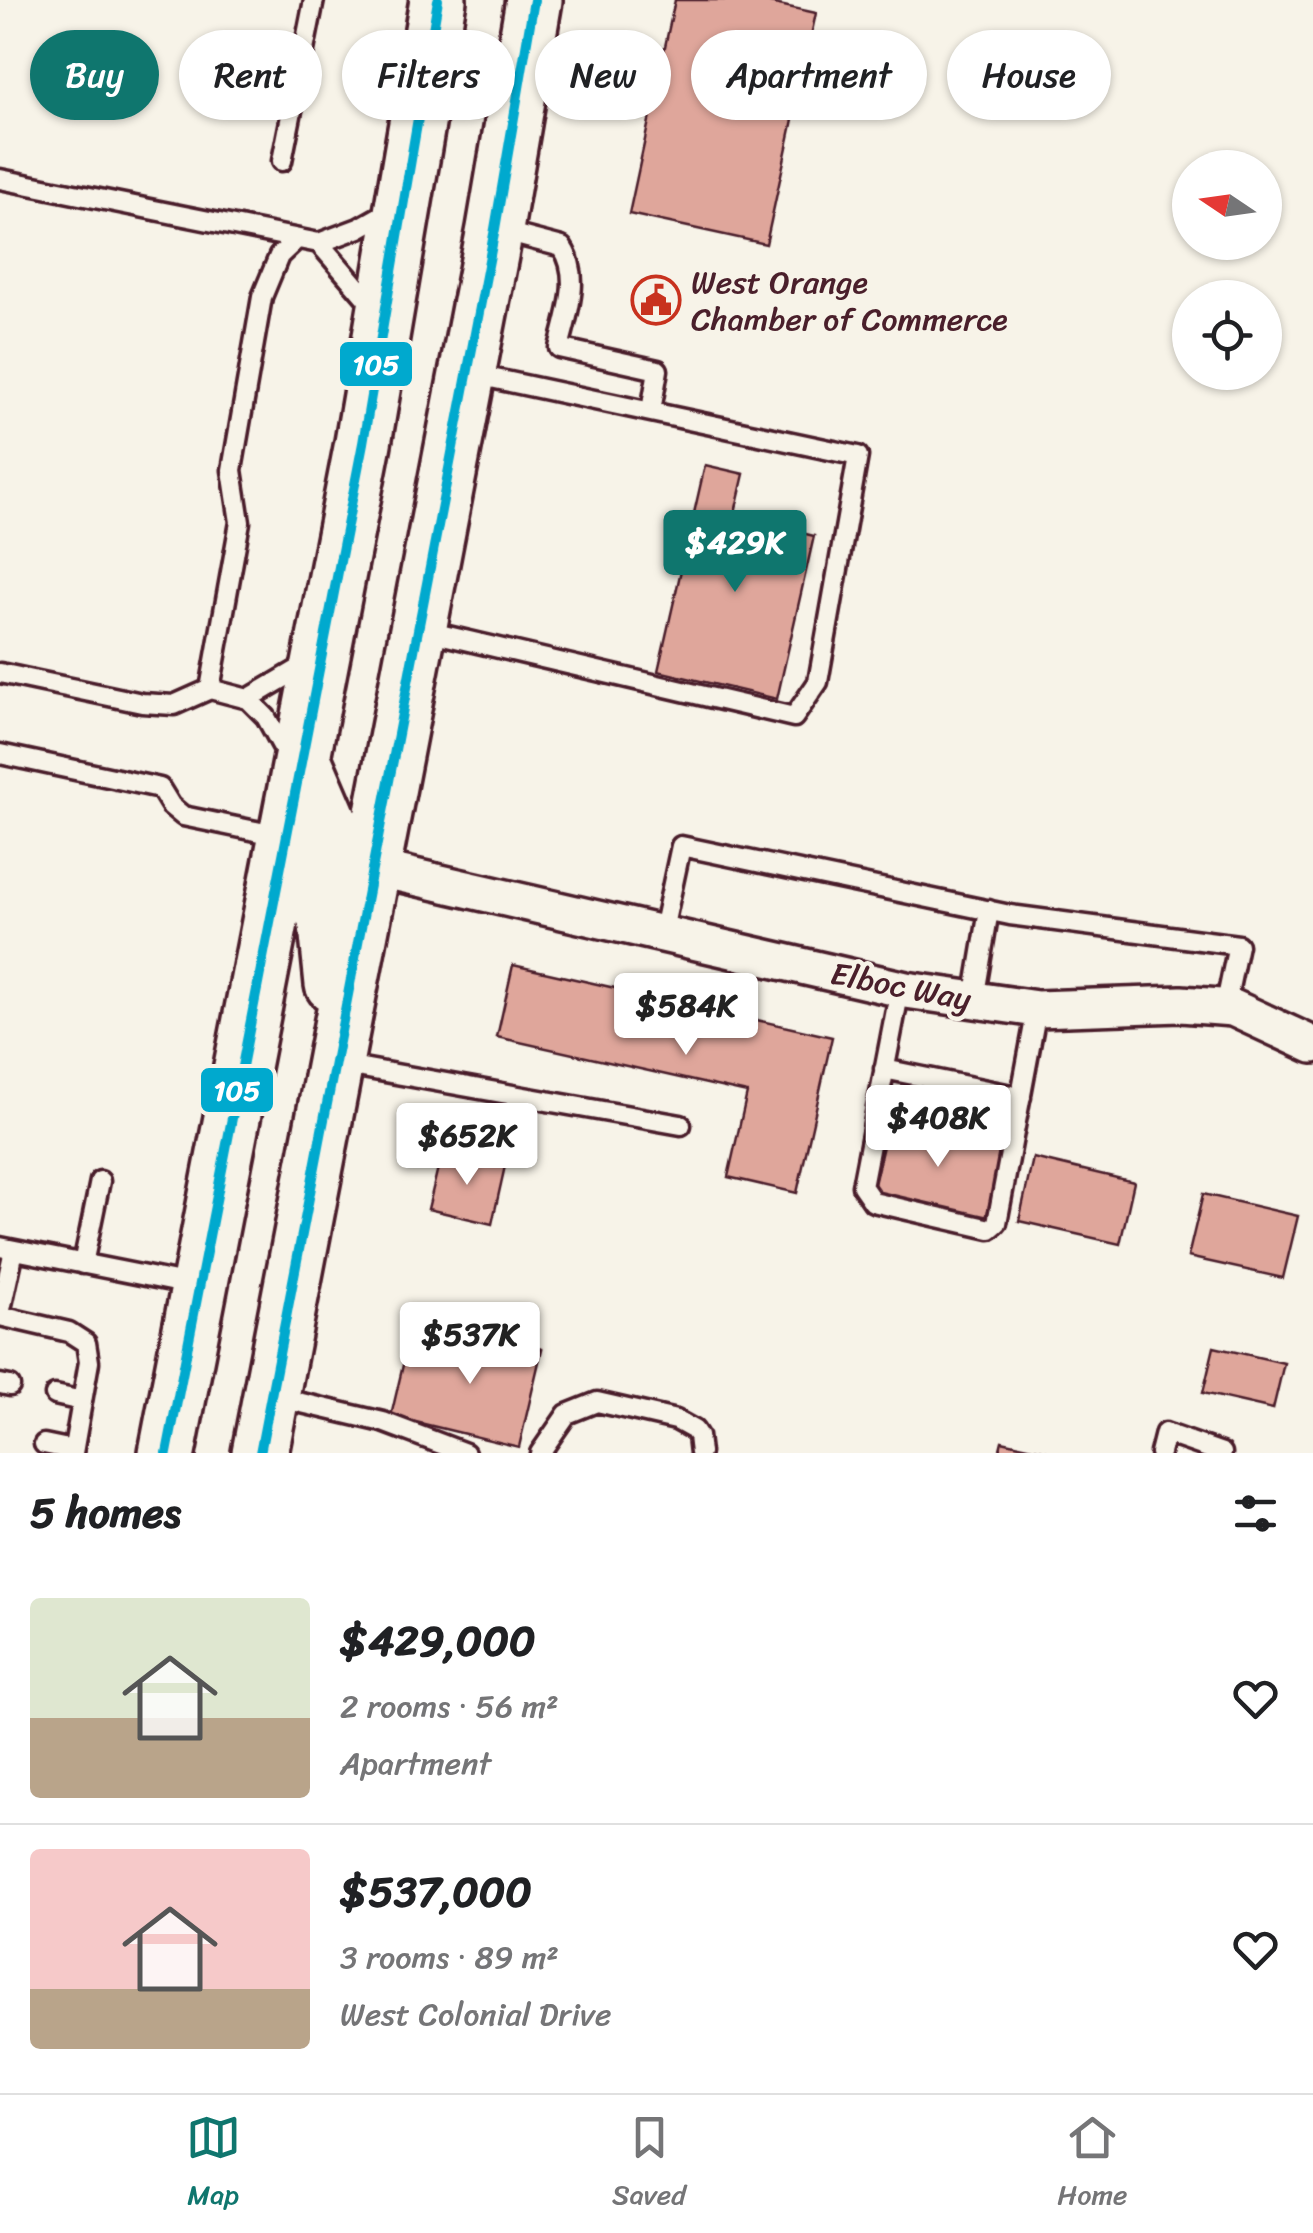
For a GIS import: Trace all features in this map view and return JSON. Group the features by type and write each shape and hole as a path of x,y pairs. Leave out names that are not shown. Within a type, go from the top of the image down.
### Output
{"highway":[{"path":"167,1453 322,655 438,0"},
{"path":"497,0 498,207"},
{"path":"260,1453 534,0"},
{"path":"300,766 338,841 371,867"},
{"path":"286,837 316,882 327,925 335,1062"}],"street":[{"name":"Elboc Way","path":"371,867 900,989 1037,1009 1181,1004 1225,1008 1313,1045"}],"lane":[{"path":"282,161 314,0"},
{"path":"0,180 319,243 359,228 404,202"},
{"path":"498,207 562,247 573,264 572,295 560,348 658,370 651,411"},
{"path":"210,689 240,522 232,470 262,297 279,256 297,238"},
{"path":"319,243 384,320"},
{"path":"416,628 794,717 818,682 858,456 466,372"},
{"path":"248,699 322,655"},
{"path":"0,673 142,703 174,705 210,689 248,699 266,717 300,766"},
{"path":"0,754 160,788 183,816 286,837"},
{"path":"662,935 681,846 989,910 1094,928 1238,945 1225,1008"},
{"path":"974,1000 989,910"},
{"path":"900,989 862,1186 873,1202 990,1228 997,1223 1037,1009"},
{"path":"335,1062 373,1072 680,1125"},
{"path":"884,1070 1021,1097"},
{"path":"83,1264 100,1181"},
{"path":"44,1444 73,1452 89,1362 86,1342 68,1332 0,1315 7,1249 199,1286"},
{"path":"54,1395 82,1401"},
{"path":"271,1396 383,1422 465,1453"},
{"path":"540,1453 567,1414 597,1402 676,1420 694,1430 700,1453"},
{"path":"1160,1453 1165,1433 1222,1453"}],"building":[{"path":"675,0 756,0 816,13 812,30 691,30 691,120 793,120 766,244 629,214 649,120 671,120 669,30"},
{"path":"705,465 744,474 734,517 814,536 777,699 658,671"},
{"path":"513,965 832,1037 797,1193 728,1177 747,1093 497,1037"},
{"path":"889,1120 1003,1146 986,1219 872,1193"},
{"path":"442,1151 505,1166 492,1224 428,1209"},
{"path":"1033,1158 1134,1182 1120,1244 1019,1221"},
{"path":"1203,1194 1298,1216 1283,1278 1188,1257"},
{"path":"449,1327 542,1349 519,1447 391,1416 407,1348 442,1357"},
{"path":"1214,1347 1284,1363 1273,1409 1203,1393"},
{"path":"1002,1441 1055,1453 999,1453"}],"transit line":[{"name":"105","path":"167,1453 363,443 438,0"},
{"name":"105","path":"260,1453 495,229 534,0"}],"place":[{"name":"West Orange Chamber of Commerce","path":"656,300"}]}
